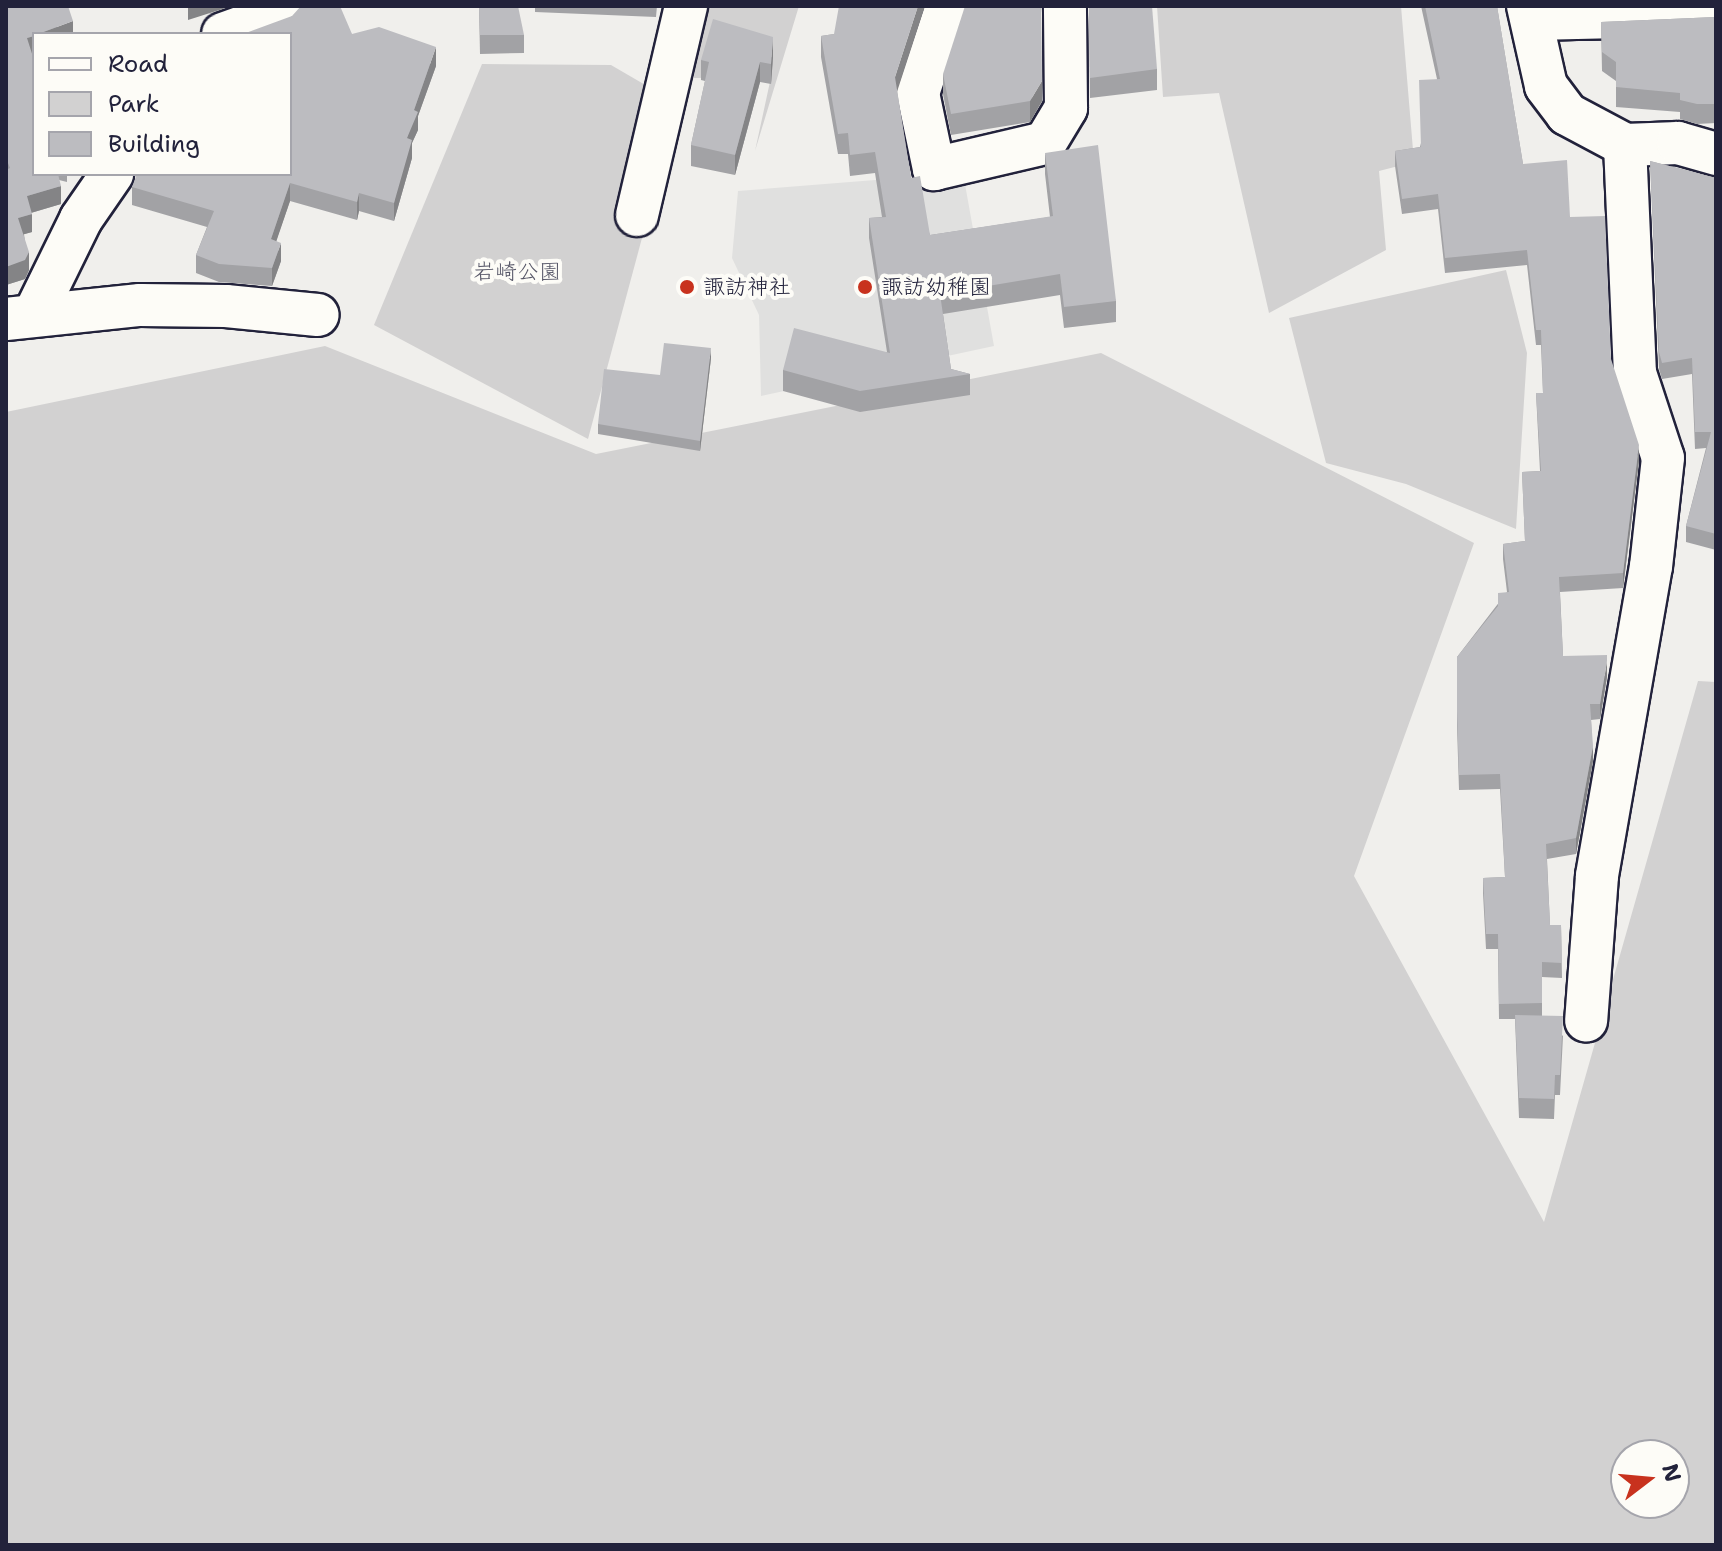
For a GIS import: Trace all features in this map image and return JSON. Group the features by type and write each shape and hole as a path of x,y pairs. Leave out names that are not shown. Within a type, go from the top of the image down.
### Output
{"street":[{"path":"637,215 686,6"},
{"path":"947,6 918,93 934,169 1045,143 1066,108 1065,6"},
{"path":"229,32 284,12"},
{"path":"1716,15 1531,12 1546,86 1567,114 1625,145 1678,143 1716,154"},
{"path":"1586,1021 1597,876 1651,566 1663,458 1635,373 1625,145"},
{"path":"20,317 111,176"},
{"path":"20,317 140,305 226,306 318,315"}],"shaded area":[{"name":"諏訪幼稚園","path":"963,173 994,346 761,396 759,315 732,258 738,191"}],"green space":[{"path":"712,6 799,6 755,151 771,77 694,78 696,28"},
{"path":"1157,6 1401,6 1414,162 1379,171 1386,250 1269,313 1219,93 1163,97"},
{"name":"岩崎公園","path":"482,64 611,65 678,104 588,439 374,325"},
{"path":"1506,270 1527,353 1516,529 1406,484 1326,463 1289,318"},
{"path":"325,346 596,454 1101,353 1474,543 1354,876 1544,1222 1698,681 1716,682 1716,1545 6,1545 6,412"}],"building":[{"path":"6,6 68,6 73,21 43,32 32,32 32,37 27,38 32,54 32,176 58,176 61,186 27,196 32,214 18,218 29,252 25,260 6,267 6,170 10,168 6,158"},
{"path":"301,6 340,6 352,34 379,27 436,47 414,110 418,112 407,138 412,140 394,203 359,193 357,202 290,183 271,239 281,243 272,268 219,264 196,255 214,211 132,187 136,176 292,176 292,32 248,32 292,16"},
{"path":"479,6 518,6 524,35 480,35"},
{"path":"839,6 918,6 895,77 911,178 920,176 930,235 1053,216 1045,153 1098,145 1116,301 1064,307 1060,274 940,294 951,369 970,374 860,391 783,370 794,328 890,353 869,218 886,217 875,152 850,155 848,133 838,134 821,36 834,34"},
{"path":"965,6 1041,6 1042,81 1030,101 951,114 943,74"},
{"path":"1089,6 1152,6 1157,69 1090,78"},
{"path":"1425,6 1497,6 1523,164 1567,160 1570,217 1605,216 1611,359 1639,445 1623,573 1559,577 1563,656 1607,655 1607,661 1600,704 1590,704 1593,746 1576,838 1546,844 1550,925 1561,925 1562,963 1542,962 1542,1003 1499,1004 1498,934 1486,934 1483,878 1505,877 1500,774 1459,775 1457,711 1457,657 1498,606 1498,593 1509,592 1503,544 1525,541 1522,472 1541,471 1536,393 1543,393 1541,330 1536,330 1527,250 1445,258 1438,194 1402,199 1395,151 1421,147 1419,80 1440,79"},
{"path":"1716,17 1716,104 1680,100 1680,93 1616,87 1616,62 1602,52 1601,22"},
{"path":"713,19 773,37 771,64 760,62 735,155 691,145 709,62 701,60"},
{"path":"1650,161 1716,178 1716,534 1686,526 1711,432 1695,432 1692,358 1662,363 1659,352"},
{"path":"664,343 711,348 700,441 598,424 604,369 660,375"},
{"path":"1515,1015 1563,1016 1560,1075 1555,1075 1554,1099 1519,1098"}],"place":[{"name":"諏訪神社","path":"687,287"},
{"name":"諏訪幼稚園","path":"865,287"}]}
